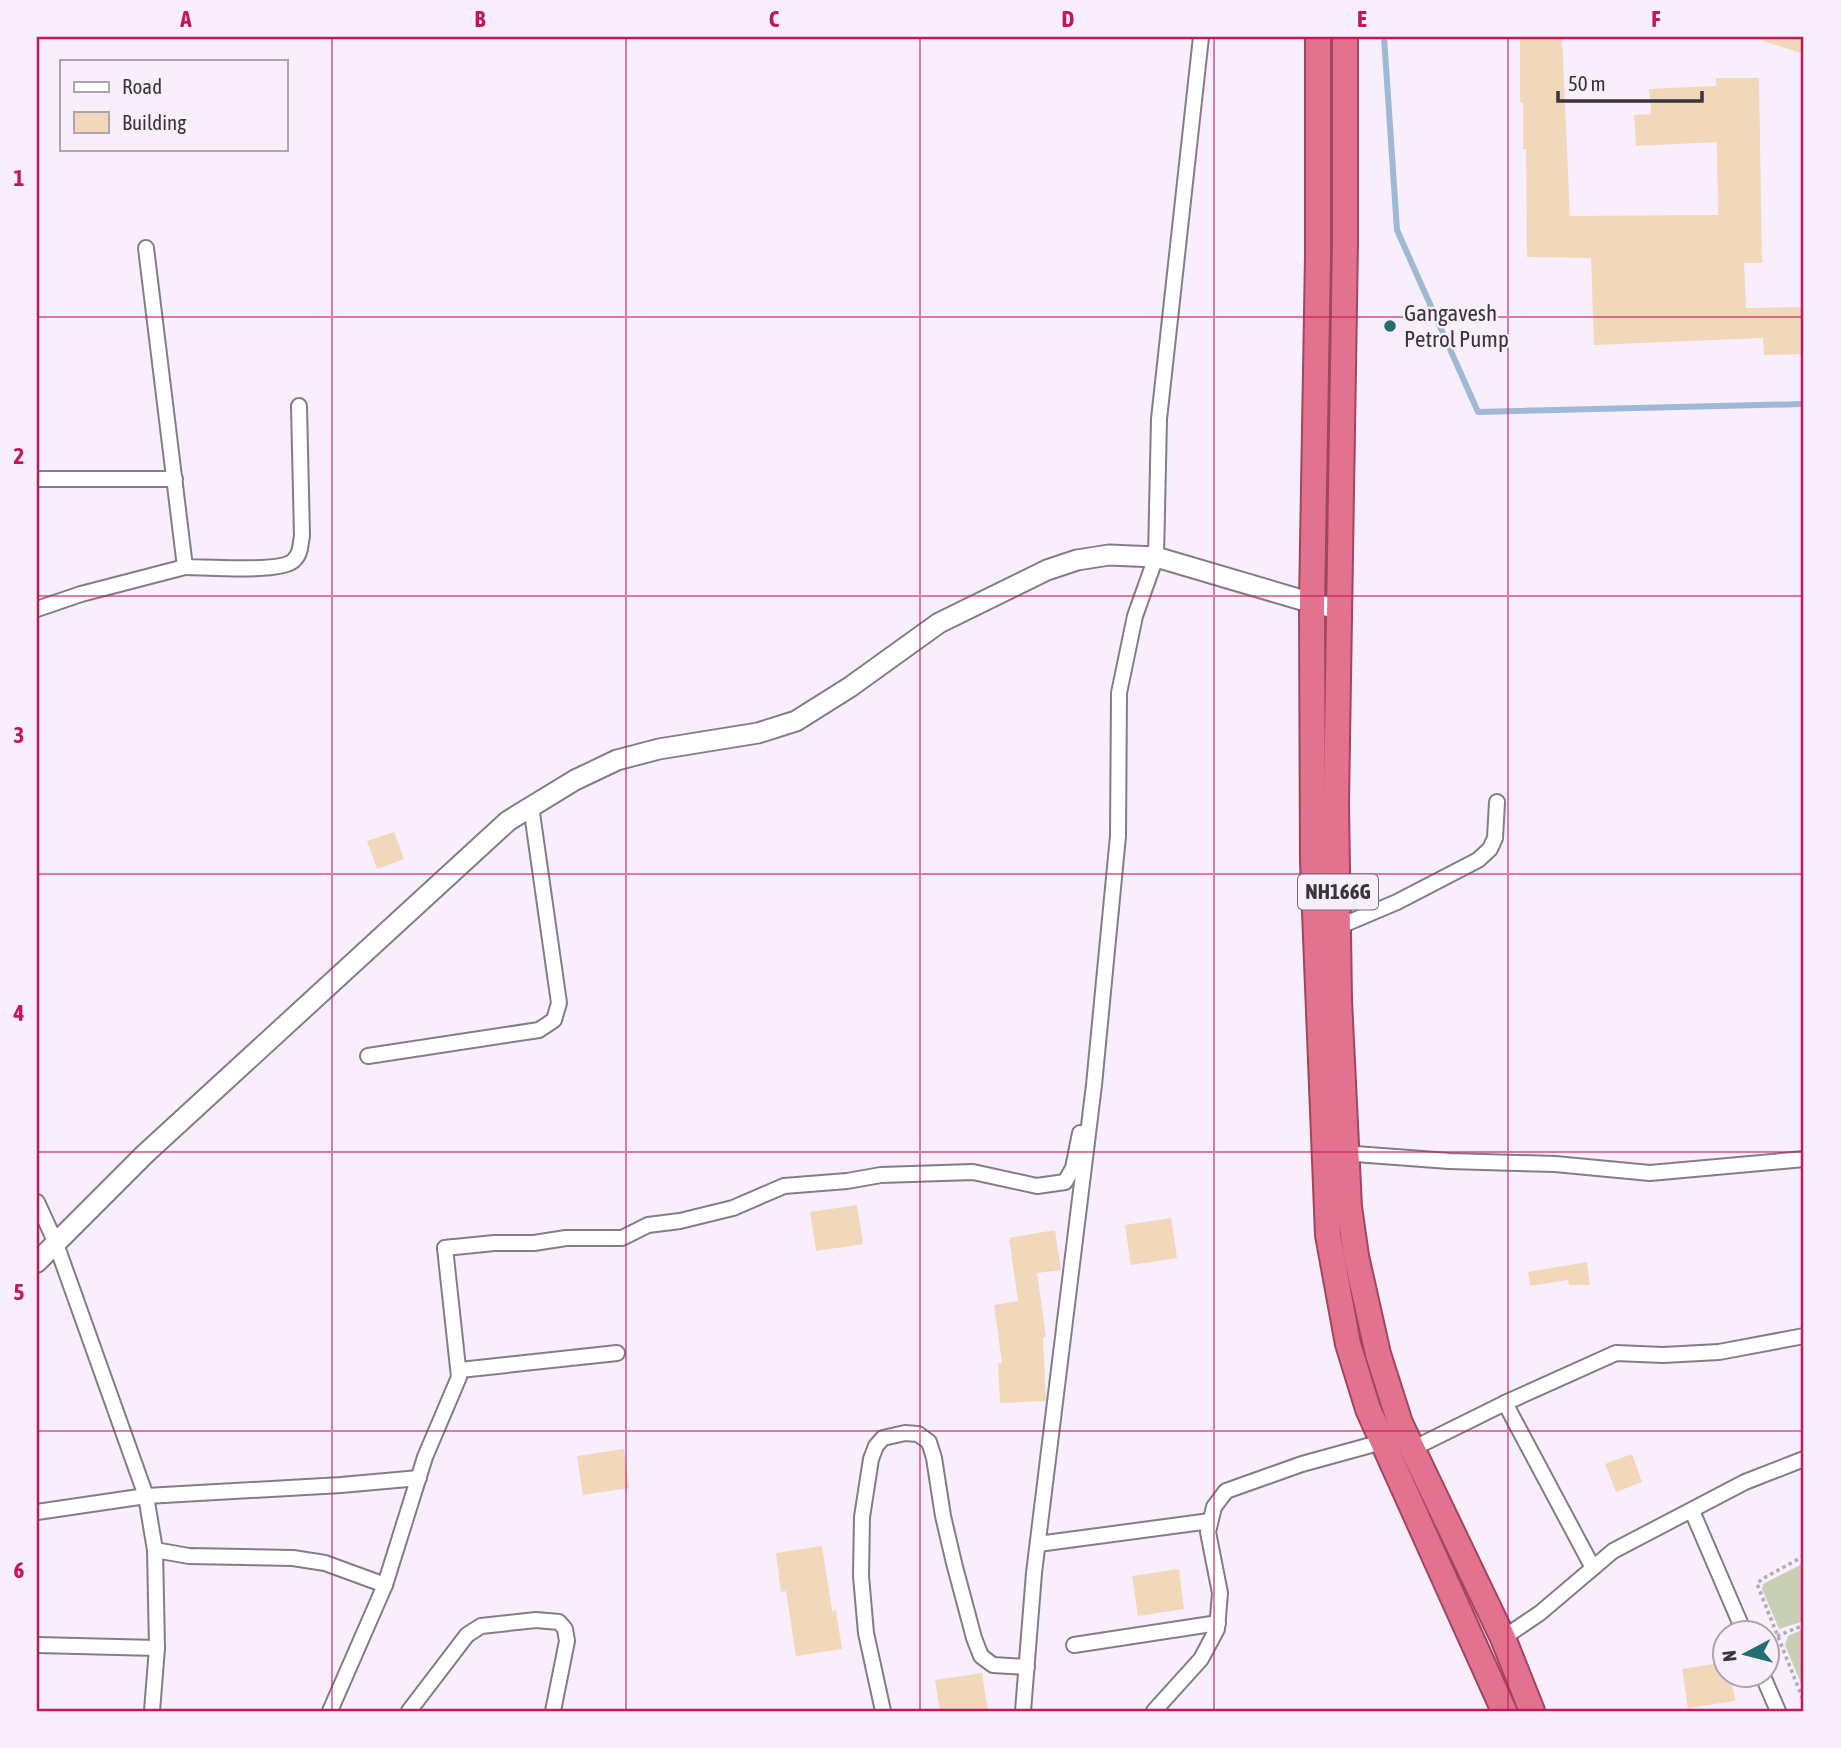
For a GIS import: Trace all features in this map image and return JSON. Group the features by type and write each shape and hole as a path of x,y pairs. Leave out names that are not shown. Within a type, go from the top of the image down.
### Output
{"highway":[{"name":"NH166G","path":"1318,37 1312,862 1334,1153 1375,1342 1400,1423 1503,1638 1532,1711"},
{"name":"NH166G","path":"1345,37 1345,242 1336,804 1338,928 1334,1153 1328,1235 1348,1344 1359,1382 1382,1442 1504,1711"}],"street":[{"path":"1023,1711 1038,1544 1094,1085 1118,836 1119,693 1135,616 1156,557 1159,419 1201,37"},
{"path":"146,248 185,567"},
{"path":"37,609 80,594 185,567 273,568 292,562 299,553 302,536 299,406"},
{"path":"37,480 175,479"},
{"path":"37,1262 55,1241 145,1154 508,821 575,779 617,760 659,749 758,733 796,721 850,687 939,623 1047,570 1077,560 1109,555 1156,557 1340,609"},
{"path":"1338,928 1398,902 1478,860 1490,849 1495,838 1497,802"},
{"path":"368,1056 539,1030 554,1020 559,1003 531,806"},
{"path":"330,1711 385,1585 425,1457 457,1385 460,1370 449,1247 534,1243 566,1238 622,1238 648,1225 692,1219 733,1208 784,1186 847,1181 881,1175 973,1172 1037,1186 1065,1182 1073,1168 1084,1107 1094,1085"},
{"path":"1334,1153 1449,1161 1555,1164 1650,1173 1804,1159"},
{"path":"37,1202 55,1241 146,1496 155,1550 157,1648 152,1711"},
{"path":"1412,1449 1616,1353 1663,1355 1719,1352 1804,1336"},
{"path":"460,1370 617,1353"},
{"path":"1505,1403 1593,1568"},
{"path":"883,1711 866,1633 861,1576 862,1517 871,1459 876,1446 883,1438 905,1433 918,1434 929,1442 954,1563 981,1656 993,1665 1027,1667"},
{"path":"1154,1711 1201,1659 1218,1623 1220,1593 1208,1532 1214,1507 1226,1492 1302,1464 1382,1442"},
{"path":"1503,1638 1540,1613 1613,1551 1745,1482 1804,1459"},
{"path":"37,1512 146,1496 419,1478"},
{"path":"1692,1511 1738,1618"},
{"path":"1038,1544 1210,1521"},
{"path":"155,1550 190,1556 293,1558 325,1563 385,1585"},
{"path":"411,1710 467,1635 481,1626 536,1620 559,1622 565,1629 567,1641 553,1711"},
{"path":"1074,1645 1218,1623"},
{"path":"37,1645 157,1648"},
{"path":"1768,1688 1778,1711"}],"path":[{"path":"1770,1618 1758,1584 1762,1579 1804,1556"},
{"path":"1782,1634 1804,1625"},
{"path":"1782,1648 1804,1702"}],"green space":[{"path":"1804,1563 1804,1621 1782,1628 1782,1618 1774,1618 1762,1589 1763,1584"},
{"path":"1804,1629 1804,1691 1785,1645 1788,1636"}],"building":[{"path":"1520,37 1562,37 1570,216 1718,215 1717,142 1636,146 1634,115 1651,114 1649,89 1716,86 1716,78 1759,78 1762,263 1744,263 1746,308 1804,307 1804,354 1764,355 1763,338 1594,345 1591,258 1527,257 1526,149 1523,149 1523,102 1520,102"},
{"path":"1760,37 1804,37 1804,54 1760,40"},
{"path":"394,832 404,859 377,869 367,841"},
{"path":"857,1205 863,1244 816,1251 810,1212"},
{"path":"1171,1218 1177,1258 1131,1265 1125,1225"},
{"path":"1055,1230 1061,1270 1037,1273 1046,1337 1043,1338 1046,1401 1000,1403 998,1363 1002,1363 994,1305 1018,1301 1009,1238"},
{"path":"1587,1262 1590,1285 1569,1285 1568,1280 1530,1286 1528,1272"},
{"path":"624,1449 629,1488 583,1495 577,1456"},
{"path":"1632,1454 1642,1482 1616,1492 1605,1464"},
{"path":"822,1546 832,1611 836,1610 842,1649 796,1656 786,1591 781,1592 776,1553"},
{"path":"1179,1569 1184,1609 1138,1616 1132,1576"},
{"path":"1712,1664 1712,1688 1733,1688 1735,1701 1688,1708 1682,1669"},
{"path":"982,1673 988,1711 940,1711 935,1680"}],"waterway":[{"path":"1384,37 1397,230 1478,412 1804,404"}],"place":[{"name":"Gangavesh Petrol Pump","path":"1390,326"}]}
